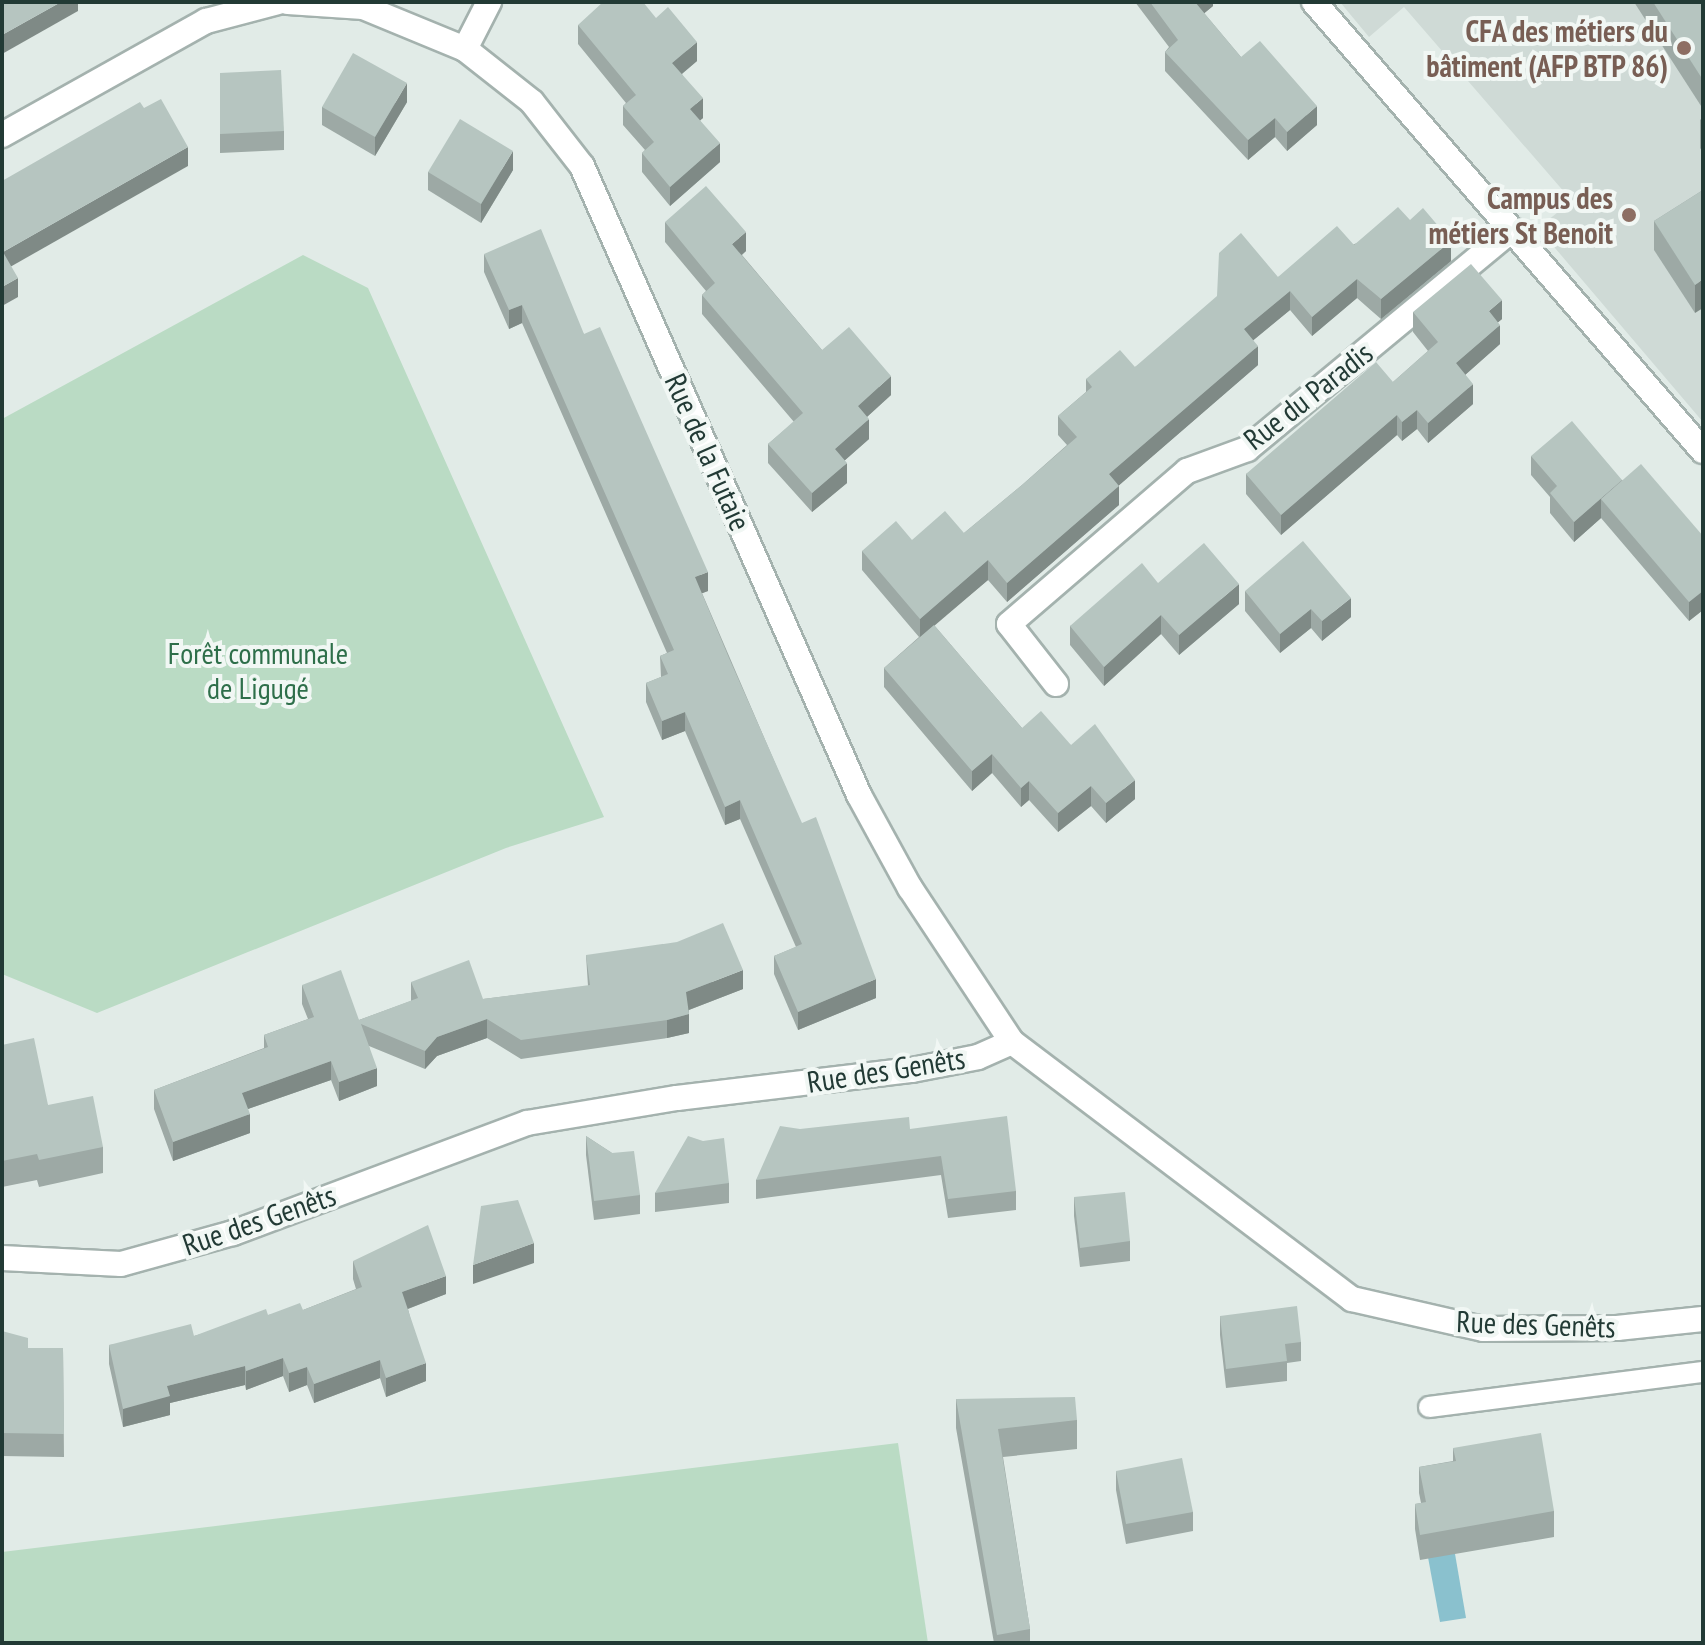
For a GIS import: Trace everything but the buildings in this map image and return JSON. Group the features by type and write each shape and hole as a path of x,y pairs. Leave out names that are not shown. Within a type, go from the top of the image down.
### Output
{"street":[{"path":"2,135 206,21 278,2"},
{"name":"Rue de la Futaie","path":"288,2 363,7 465,49 532,102 582,166 859,795 910,888 1012,1042"},
{"path":"465,49 489,2"},
{"path":"1314,2 1703,451"},
{"name":"Rue du Paradis","path":"1056,684 1009,624 1187,471 1247,449 1512,230"},
{"name":"Rue des Genêts","path":"2,1258 121,1264 233,1233 527,1123 677,1098 912,1070 978,1057 1012,1042 1352,1299 1483,1329 1617,1328 1703,1319"}],"lane":[{"path":"1429,1407 1703,1372"}],"shaded area":[{"name":"Campus des métiers St Benoit","path":"1340,2 1703,2 1703,422 1538,228 1572,201 1404,7 1369,37"}],"green space":[{"name":"Forêt communale de Ligugé","path":"303,255 368,288 604,817 506,848 97,1013 2,974 2,419"},
{"path":"898,1443 928,1643 2,1643 2,1552"}],"water":[{"path":"1454,1548 1466,1618 1440,1622 1427,1552"}],"place":[{"name":"CFA des métiers du bâtiment (AFP BTP 86)","path":"1684,48"},
{"name":"Campus des métiers St Benoit","path":"1629,215"}]}
